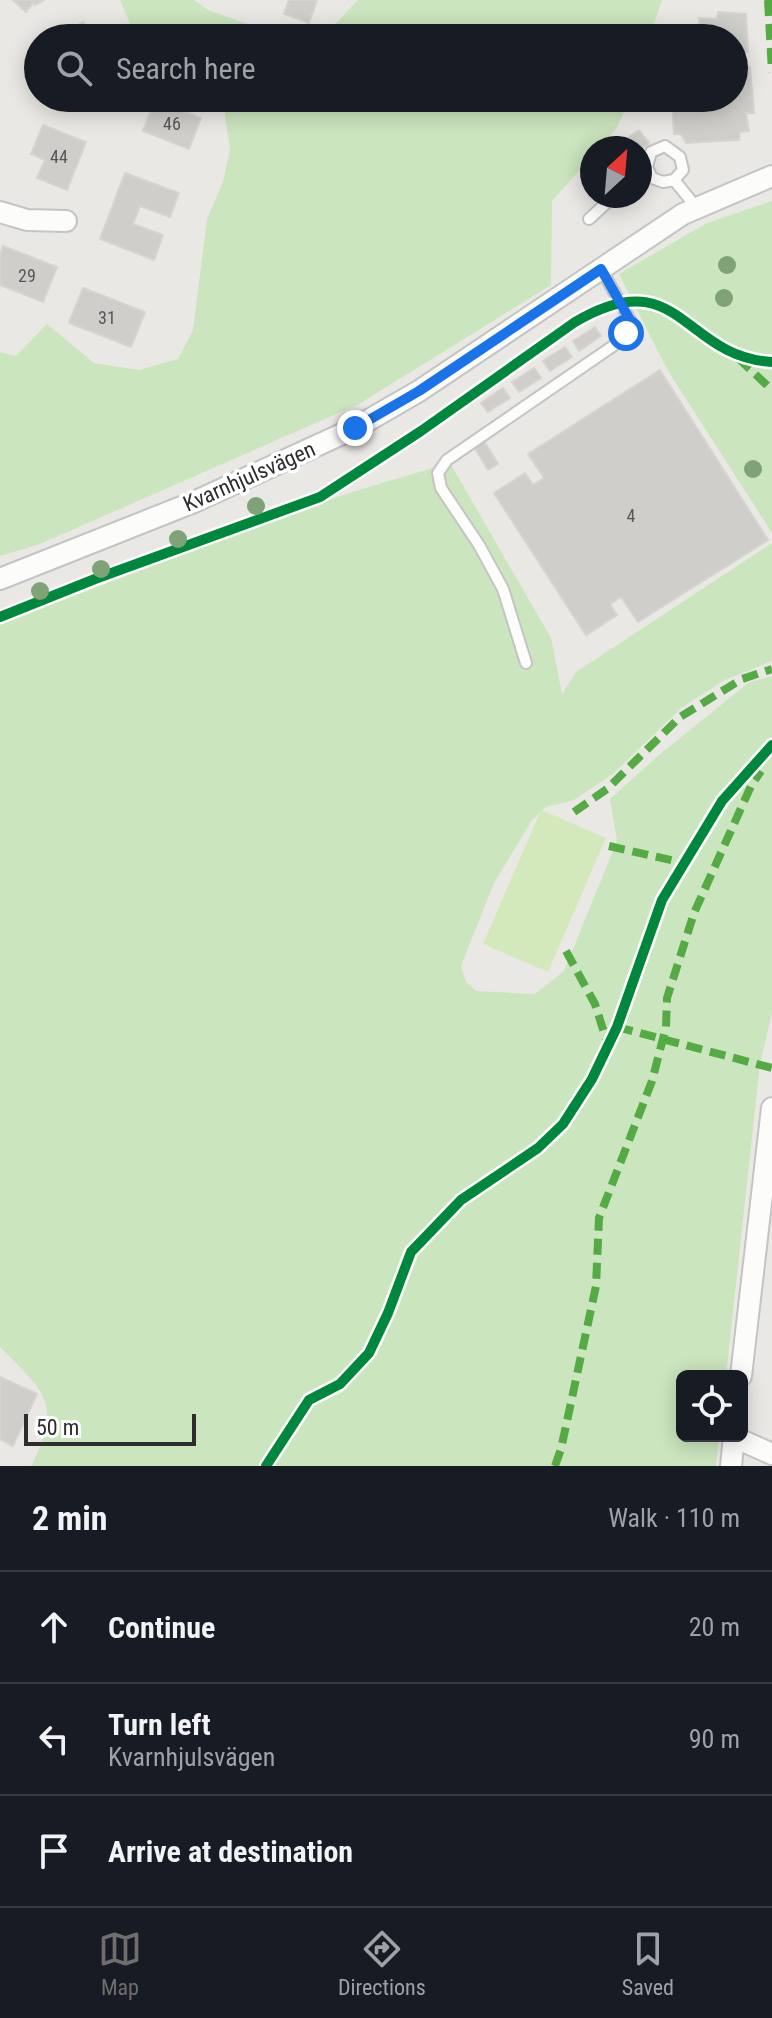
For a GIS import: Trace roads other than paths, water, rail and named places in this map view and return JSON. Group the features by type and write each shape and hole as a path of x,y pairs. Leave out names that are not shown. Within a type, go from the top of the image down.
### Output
{"street":[{"name":"Kvarnhjulsvägen","path":"0,579 194,502 355,428 419,391 683,214 772,176"},
{"path":"0,212 27,220 66,221"},
{"path":"742,1370 763,1270 772,1108"},
{"path":"731,1466 733,1442"},
{"path":"747,1442 772,1454"}],"lane":[{"path":"652,152 665,146 680,157 683,170 674,180 663,182 652,178"},
{"path":"674,180 697,208"},
{"path":"589,219 601,208"},
{"path":"526,663 503,589 479,545 441,488 438,473 447,460 613,346 626,333 630,320 601,269"}]}
